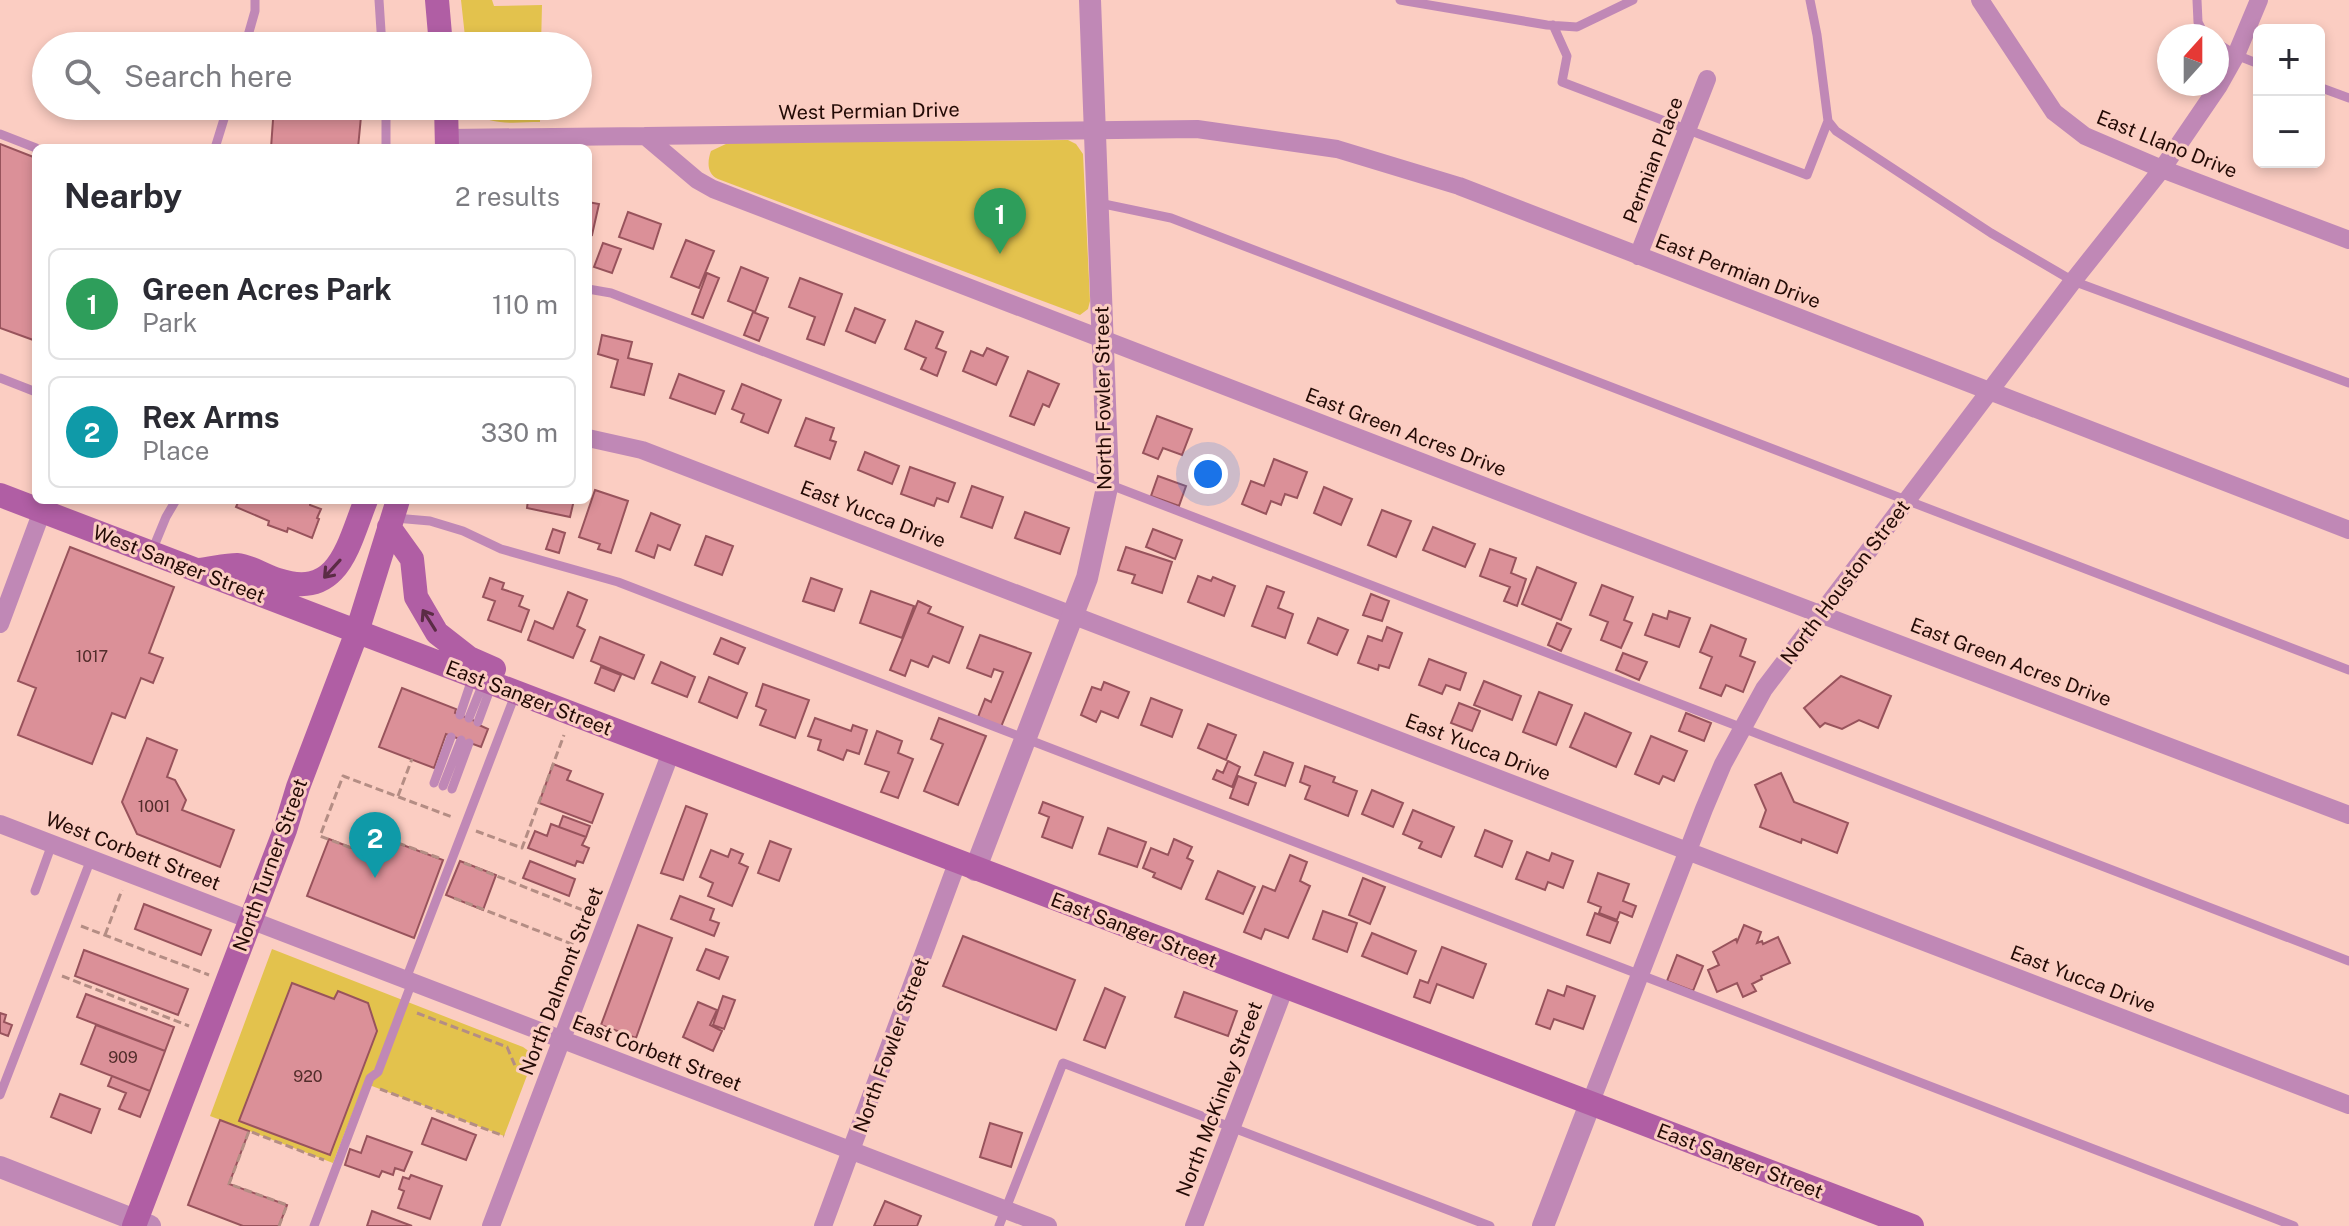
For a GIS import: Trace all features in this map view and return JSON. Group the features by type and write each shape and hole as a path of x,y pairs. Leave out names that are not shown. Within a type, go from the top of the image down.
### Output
{"main road":[{"path":"437,0 440,32"},
{"path":"446,120 447,143"},
{"name":"West Sanger Street","path":"0,495 32,503"},
{"path":"194,571 238,565 301,587 315,584 331,575 342,558 364,504"},
{"name":"West Sanger Street","path":"44,506 150,554 357,632"},
{"path":"393,515 412,559 416,597 426,618 452,647 469,658 626,723 637,739"},
{"name":"North Turner Street","path":"140,1224 357,632 393,515"},
{"name":"East Sanger Street","path":"357,632 1899,1224"}],"street":[{"name":"North Fowler Street","path":"823,1226 966,866 1026,737 1087,578 1108,483 1090,0"},
{"name":"East Llano Drive","path":"1980,0 2054,112 2085,136 2162,169 2349,240"},
{"name":"North Houston Street","path":"1543,1226 1723,764 1764,689 2073,281 2162,169 2218,87 2236,55 2259,0"},
{"name":"Permian Place","path":"1638,256 1707,79"},
{"name":"West Permian Drive","path":"645,136 1094,129"},
{"name":"East Permian Drive","path":"1094,129 1197,129 1337,149 1459,186 2349,530"},
{"path":"447,143 645,136"},
{"name":"East Green Acres Drive","path":"645,136 697,180 713,189 2349,815"},
{"name":"East Yucca Drive","path":"592,439 642,450 2349,1105"},
{"path":"0,624 44,506"},
{"name":"North Dalmont Street","path":"491,1226 671,752"},
{"name":"West Corbett Street","path":"0,824 251,920"},
{"name":"East Corbett Street","path":"251,920 852,1151 1002,1218 1048,1226"},
{"name":"North McKinley Street","path":"1194,1226 1285,987"},
{"path":"0,1167 140,1224"}],"lane":[{"path":"249,32 255,0"},
{"path":"379,0 381,32"},
{"path":"1400,0 1577,27 1633,0"},
{"path":"1553,25 1567,56 1562,82 1807,175 1828,121 1810,0"},
{"path":"2197,0 2199,24"},
{"path":"2229,51 2253,62"},
{"path":"2325,89 2349,98"},
{"path":"216,144 224,120"},
{"path":"386,120 386,144"},
{"path":"1828,121 1836,131 1978,225 2073,281 2349,383"},
{"path":"0,134 32,146"},
{"path":"1099,203 1171,218 2349,670"},
{"path":"592,290 611,293 2349,961"},
{"path":"0,378 32,390"},
{"path":"150,554 174,504"},
{"path":"393,515 430,521 463,531 501,549 618,582 2294,1226"},
{"path":"483,680 469,718 483,680"},
{"path":"314,1226 367,1084 378,1072 403,1007 439,893 516,693"},
{"path":"460,740 443,786 460,740"},
{"path":"35,891 52,844"},
{"path":"0,1095 91,859"},
{"path":"1002,1218 1063,1063 1490,1226"}],"path":[{"path":"472,829 522,848 564,735"},
{"path":"398,796 412,759"},
{"path":"444,855 443,860 387,839 380,859 320,836 343,776 458,819"},
{"path":"460,861 590,912 586,923"},
{"path":"105,935 129,873"},
{"path":"439,893 577,946"},
{"path":"67,921 227,982"},
{"path":"573,956 581,935"},
{"path":"48,971 208,1033"},
{"path":"403,1007 507,1047 516,1068 528,1073"},
{"path":"367,1084 504,1136"},
{"path":"279,1226 287,1205 229,1184 249,1131 333,1163"}],"shaded area":[{"path":"461,0 492,0 494,6 542,5 541,32 464,32"},
{"path":"491,120 540,120 540,122"},
{"path":"1068,140 1076,144 1083,154 1090,301 1088,309 1080,315 718,179 710,171 709,163 711,151 728,143"},
{"path":"272,949 530,1052 531,1065 504,1136 364,1083 333,1163 210,1116"}],"building":[{"path":"273,120 361,120 358,144 271,144"},
{"path":"0,144 32,156 32,340 0,328"},
{"path":"592,203 599,204 592,235"},
{"path":"628,212 661,224 653,249 619,237"},
{"path":"686,240 714,251 699,288 671,277"},
{"path":"603,243 621,249 612,273 594,267"},
{"path":"741,267 768,278 755,312 728,301"},
{"path":"707,273 719,278 703,318 692,314"},
{"path":"800,278 842,294 824,345 807,339 815,317 789,307"},
{"path":"855,308 885,320 875,343 846,331"},
{"path":"753,312 768,318 759,341 744,335"},
{"path":"916,321 943,332 936,348 946,352 937,376 921,369 926,358 905,349"},
{"path":"602,335 632,342 628,358 652,364 644,395 611,387 618,360 598,354"},
{"path":"987,348 1008,357 996,385 963,371 971,351 983,356"},
{"path":"1028,371 1059,384 1049,407 1043,404 1034,425 1010,416"},
{"path":"679,374 724,391 715,414 670,398"},
{"path":"742,384 781,400 768,433 741,422 744,414 732,409"},
{"path":"1157,416 1192,429 1182,455 1163,448 1158,459 1143,453"},
{"path":"806,418 834,428 830,440 836,442 830,459 795,446"},
{"path":"865,452 899,466 892,484 858,470"},
{"path":"1274,459 1307,472 1297,498 1285,494 1281,505 1271,501 1266,514 1242,504 1251,481 1264,486"},
{"path":"910,467 955,483 948,502 937,498 934,506 901,494"},
{"path":"1158,476 1186,486 1179,506 1151,496"},
{"path":"972,486 1003,497 992,528 961,517"},
{"path":"1324,487 1352,499 1341,525 1314,513"},
{"path":"595,490 628,501 611,553 598,549 600,544 579,537"},
{"path":"237,504 310,504 321,509 312,538 288,528 287,532 268,525 269,521 236,507"},
{"path":"528,504 573,504 570,517 527,508"},
{"path":"1382,510 1411,521 1396,557 1368,545"},
{"path":"1025,512 1069,528 1060,554 1015,538"},
{"path":"651,513 680,525 670,550 658,545 654,558 636,551"},
{"path":"1433,527 1475,544 1465,567 1423,550"},
{"path":"553,529 565,533 559,553 546,549"},
{"path":"1153,529 1182,540 1175,559 1146,547"},
{"path":"706,536 733,546 722,575 695,565"},
{"path":"70,547 174,587 149,653 163,658 153,683 141,678 125,718 112,713 92,764 18,735 36,688 18,681"},
{"path":"1126,547 1172,562 1162,593 1132,583 1135,575 1118,570"},
{"path":"1490,549 1516,558 1511,573 1526,579 1517,606 1504,601 1510,587 1480,576"},
{"path":"1537,567 1576,583 1561,620 1522,604"},
{"path":"1198,576 1211,581 1213,577 1235,586 1224,616 1188,602"},
{"path":"490,578 504,583 502,589 523,596 519,606 529,610 521,632 488,620 495,601 483,597"},
{"path":"811,578 842,589 834,611 803,601"},
{"path":"1602,585 1633,597 1624,620 1632,623 1621,648 1601,640 1608,622 1590,615"},
{"path":"1267,586 1284,592 1278,608 1293,614 1285,638 1252,626"},
{"path":"871,591 914,606 902,638 860,623"},
{"path":"568,592 587,600 577,626 585,630 573,658 528,640 535,621 553,629"},
{"path":"1371,594 1389,601 1382,621 1363,615"},
{"path":"918,601 931,607 928,613 963,627 949,663 933,656 928,667 911,660 905,676 890,670"},
{"path":"1669,611 1690,618 1679,647 1645,635 1653,614 1667,619"},
{"path":"1318,618 1348,630 1337,655 1308,643"},
{"path":"1557,623 1571,629 1561,651 1548,645"},
{"path":"1711,625 1746,639 1740,656 1755,662 1743,692 1726,685 1721,696 1700,688 1712,657 1700,652"},
{"path":"1387,627 1402,633 1389,668 1379,665 1378,670 1358,663 1368,636 1382,641"},
{"path":"980,635 1031,653 1001,727 978,717 985,699 991,702 1003,672 994,669 991,677 967,668"},
{"path":"600,637 644,655 634,679 591,661"},
{"path":"721,638 745,648 738,664 714,654"},
{"path":"1623,653 1647,662 1639,680 1616,670"},
{"path":"1429,659 1466,673 1460,690 1446,685 1442,694 1419,685"},
{"path":"661,662 695,677 687,697 652,683"},
{"path":"601,667 621,675 614,691 595,683"},
{"path":"1841,676 1891,696 1878,728 1859,720 1842,729 1825,723 1820,727 1804,708"},
{"path":"709,677 747,693 737,718 699,702"},
{"path":"1484,681 1521,696 1512,720 1474,705"},
{"path":"1104,682 1129,692 1118,718 1101,711 1096,722 1081,715 1092,687 1101,690"},
{"path":"763,684 809,700 795,738 760,725 766,710 756,706"},
{"path":"402,688 456,709 455,713 480,723 488,729 481,747 446,734 434,768 379,747"},
{"path":"1539,692 1572,705 1556,745 1523,732"},
{"path":"1151,698 1182,710 1172,737 1141,725"},
{"path":"1459,703 1480,711 1472,731 1451,723"},
{"path":"1585,713 1631,733 1616,767 1570,747"},
{"path":"1686,713 1711,723 1704,741 1679,731"},
{"path":"815,718 851,731 853,725 867,730 859,754 847,750 843,760 818,750 821,740 808,736"},
{"path":"939,718 986,736 958,805 924,791 943,744 931,739"},
{"path":"1208,724 1236,735 1226,760 1198,748"},
{"path":"877,731 902,741 898,753 913,759 898,798 881,792 889,772 865,764"},
{"path":"1651,736 1687,751 1674,781 1663,776 1659,784 1635,774"},
{"path":"147,738 177,750 167,777 175,780 186,800 182,810 234,830 220,867 137,834 122,802"},
{"path":"1264,752 1293,763 1285,786 1255,775"},
{"path":"1228,761 1240,767 1232,787 1213,779 1217,770 1223,773"},
{"path":"553,764 571,771 567,780 603,794 592,823 539,803"},
{"path":"1305,766 1335,777 1333,782 1357,791 1348,816 1305,799 1310,786 1300,782"},
{"path":"1781,773 1794,802 1848,823 1837,853 1760,827 1766,810 1755,785"},
{"path":"1238,776 1256,783 1248,805 1230,798"},
{"path":"1372,790 1403,803 1393,827 1362,814"},
{"path":"1043,802 1083,817 1072,848 1042,837 1049,817 1039,813"},
{"path":"686,806 707,814 683,880 661,873"},
{"path":"1413,810 1454,827 1441,857 1419,848 1422,842 1403,834"},
{"path":"563,816 590,826 586,837 559,827"},
{"path":"551,824 586,837 582,845 589,848 583,863 577,861 575,866 528,848 535,831 547,836"},
{"path":"1108,828 1146,842 1137,867 1099,854"},
{"path":"1485,830 1512,841 1502,867 1475,856"},
{"path":"329,839 380,859 387,839 443,860 414,938 307,896"},
{"path":"1174,839 1192,847 1187,858 1193,861 1181,889 1153,877 1155,873 1143,868 1151,848 1168,855"},
{"path":"770,841 791,849 779,881 758,873"},
{"path":"731,849 743,854 739,863 748,867 732,906 708,896 713,883 700,877 711,850 728,857"},
{"path":"1527,852 1549,861 1552,853 1573,861 1563,888 1548,882 1545,890 1516,879"},
{"path":"1290,855 1307,862 1300,881 1310,886 1288,938 1265,929 1261,939 1244,932 1263,886 1275,891"},
{"path":"460,861 496,875 483,910 446,895"},
{"path":"530,861 575,879 569,896 523,878"},
{"path":"1218,871 1255,887 1243,914 1206,899"},
{"path":"1598,873 1629,884 1623,901 1636,906 1632,917 1620,912 1617,920 1599,913 1601,907 1588,902"},
{"path":"1363,878 1385,887 1370,924 1349,915"},
{"path":"680,896 714,909 710,920 719,923 714,936 671,919"},
{"path":"144,904 211,930 201,955 135,929"},
{"path":"1323,911 1357,923 1347,952 1313,939"},
{"path":"1595,913 1618,922 1610,943 1587,935"},
{"path":"638,925 672,938 636,1038 601,1025"},
{"path":"1744,925 1761,932 1757,943 1762,941 1763,944 1778,937 1790,963 1761,976 1762,979 1752,984 1756,991 1743,997 1737,983 1717,992 1708,970 1719,965 1713,952 1736,939 1737,942"},
{"path":"1372,933 1416,951 1407,974 1362,956"},
{"path":"963,936 1075,980 1056,1030 943,986"},
{"path":"1442,947 1486,964 1473,998 1437,984 1430,1003 1414,997 1420,980 1428,983"},
{"path":"706,949 728,957 719,979 697,970"},
{"path":"84,950 188,989 178,1015 75,976"},
{"path":"1677,955 1703,966 1693,991 1667,981"},
{"path":"292,983 334,999 338,991 368,1003 377,1031 330,1155 239,1121"},
{"path":"1567,986 1595,996 1583,1029 1554,1019 1550,1029 1536,1024 1548,990 1564,996"},
{"path":"1105,988 1125,997 1105,1048 1084,1040"},
{"path":"1184,992 1237,1011 1228,1036 1175,1017"},
{"path":"86,994 174,1027 165,1051 77,1017"},
{"path":"723,996 735,1000 724,1029 713,1025"},
{"path":"698,1002 717,1010 710,1025 722,1031 713,1051 683,1037"},
{"path":"0,1013 6,1015 4,1022 12,1025 8,1036 0,1033"},
{"path":"96,1025 165,1051 150,1091 81,1064"},
{"path":"112,1076 150,1091 140,1117 119,1109 126,1093 108,1086"},
{"path":"60,1094 100,1109 91,1133 51,1117"},
{"path":"432,1118 476,1135 466,1160 422,1144"},
{"path":"220,1120 249,1131 229,1184 287,1205 279,1226 243,1226 188,1205"},
{"path":"990,1123 1022,1133 1011,1167 980,1157"},
{"path":"367,1136 412,1152 404,1171 395,1168 393,1175 382,1171 379,1177 345,1165 350,1149 361,1153"},
{"path":"411,1175 442,1186 430,1219 398,1208 404,1191 399,1189 403,1177 409,1179"},
{"path":"885,1201 921,1216 917,1226 874,1226"},
{"path":"372,1211 412,1226 367,1226"}],"place":[{"name":"Green Acres Park","path":"1000,254"},
{"name":"Rex Arms","path":"375,878"}]}
